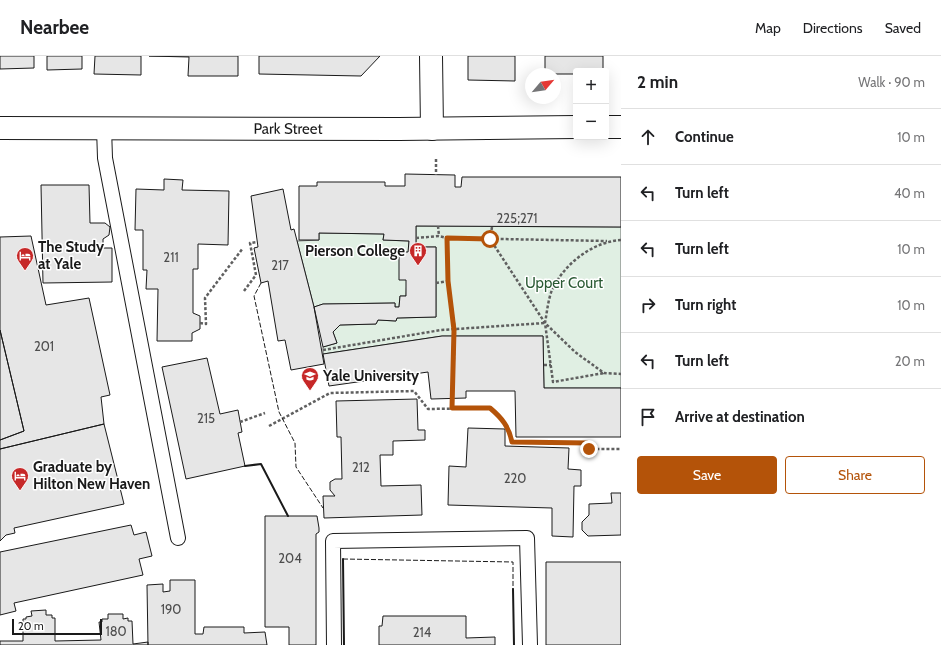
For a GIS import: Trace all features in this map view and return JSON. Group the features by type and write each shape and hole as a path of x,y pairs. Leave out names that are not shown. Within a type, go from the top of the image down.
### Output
{"main road":[{"path":"431,56 432,129"},
{"name":"Park Street","path":"0,128 432,129 573,127"},
{"path":"609,127 621,127"}],"lane":[{"path":"104,128 106,166 178,538"},
{"path":"334,645 333,541 527,538 530,645"}],"path":[{"path":"436,159 436,175"},
{"path":"438,226 438,236"},
{"path":"492,227 490,239 546,323 576,352 604,373"},
{"path":"416,238 438,236 447,238 490,239 621,240"},
{"path":"447,238 448,281 454,330 452,408"},
{"path":"611,241 595,246 571,264 560,276 552,290 548,305 546,323 553,382 604,373 621,374"},
{"path":"244,291 256,276 250,244 257,242"},
{"path":"200,323 206,324 205,298 243,248"},
{"path":"436,282 448,281"},
{"path":"323,350 441,330 546,323"},
{"path":"544,364 552,365"},
{"path":"269,426 330,393 414,391 428,409 490,408 502,419 510,431 512,442 589,443 589,449 621,449"},
{"path":"240,422 265,413"}],"green space":[{"name":"Upper Court","path":"416,226 621,227 621,388 544,388 543,336 442,336 323,354 323,347 337,343 333,332 340,325 376,324 378,320 396,321 397,318 436,317 436,247 416,247"},
{"path":"319,233 384,234 383,240 409,241 406,296 400,296 399,307 395,307 395,303 323,304 314,307 297,241 319,240"}],"building":[{"path":"0,56 34,56 34,68 0,69"},
{"path":"47,56 82,56 82,69 47,70"},
{"path":"95,56 141,56 141,75 94,74"},
{"path":"149,56 238,56 238,76 188,76 189,57"},
{"path":"259,56 380,56 361,76 259,74"},
{"path":"468,56 515,56 515,81 468,80"},
{"path":"545,56 603,56 603,68 573,68 573,74 561,74 561,68 545,68"},
{"name":"Pierson College","path":"405,174 455,175 455,187 461,187 462,177 621,177 621,227 416,226 416,247 436,247 436,317 397,318 396,321 378,320 376,324 340,325 333,332 337,343 323,347 314,307 323,304 395,303 395,307 399,307 400,296 406,296 406,280 399,280 399,252 408,252 409,241 383,240 384,234 319,233 319,240 299,240 299,186 317,186 317,182 385,182 385,186 405,186"},
{"path":"164,179 183,180 182,190 229,191 228,245 198,244 198,269 193,269 193,313 200,316 200,329 192,333 192,341 157,341 158,289 146,289 147,270 143,270 143,230 135,230 136,189 164,190"},
{"path":"41,185 89,185 90,223 105,223 110,227 109,235 103,239 103,248 112,248 112,282 43,283"},
{"path":"283,189 291,230 294,229 314,307 324,364 291,370 285,340 278,341 268,281 261,283 254,248 258,247 251,196"},
{"path":"31,236 46,305 89,298 110,395 101,397 104,424 0,449 0,440 24,431 0,330 0,237"},
{"path":"0,330 24,431 0,440"},
{"path":"442,336 543,336 544,388 621,388 621,437 516,437 515,391 466,391 466,398 431,399 428,372 329,386 323,354"},
{"path":"207,358 220,414 238,410 242,432 238,433 245,466 186,479 162,367"},
{"path":"417,399 418,430 425,430 425,440 393,441 393,455 380,455 381,486 421,485 422,515 324,518 323,496 335,496 330,490 330,482 335,479 342,479 341,437 337,437 336,401"},
{"path":"104,424 124,504 14,528 15,533 6,535 0,541 0,449"},
{"path":"468,428 505,429 505,446 569,448 568,469 581,470 581,486 574,486 573,537 552,536 552,508 448,505 449,466 466,467"},
{"path":"611,493 621,493 621,535 588,536 582,530 582,522 589,515 589,504 612,503"},
{"path":"265,516 317,516 319,532 316,534 316,645 289,645 289,627 265,627"},
{"path":"131,525 134,535 146,532 152,556 139,559 143,575 14,603 16,611 0,615 0,552"},
{"path":"546,562 621,562 621,645 546,645"},
{"path":"170,580 195,580 195,634 203,634 204,627 244,627 244,633 265,632 267,645 148,645 147,585 163,584 163,592 170,591"},
{"path":"46,610 46,615 52,615 52,618 55,618 55,641 101,640 99,622 102,622 102,619 108,619 108,614 123,614 123,619 128,618 128,621 132,621 133,644 148,642 148,645 0,645 0,641 23,641 23,619 32,616 31,611"},
{"path":"383,616 466,616 466,638 495,637 495,645 379,645 379,626 382,626"}],"fence":[{"path":"261,283 254,296 279,412 295,443 296,467 323,508"},
{"path":"343,559 513,562 513,589"}],"wall":[{"path":"245,466 261,464 288,516"},
{"path":"343,559 344,645"},
{"path":"513,589 514,645"}],"place":[{"name":"Pierson College","path":"418,266"},
{"name":"The Study at Yale","path":"25,271"},
{"name":"Yale University","path":"310,391"},
{"name":"Graduate by Hilton New Haven","path":"20,491"}],"route":[{"path":"490,239 447,238 448,281 454,330 452,408 490,408 502,419 510,431 512,442 589,443 589,449"}]}
